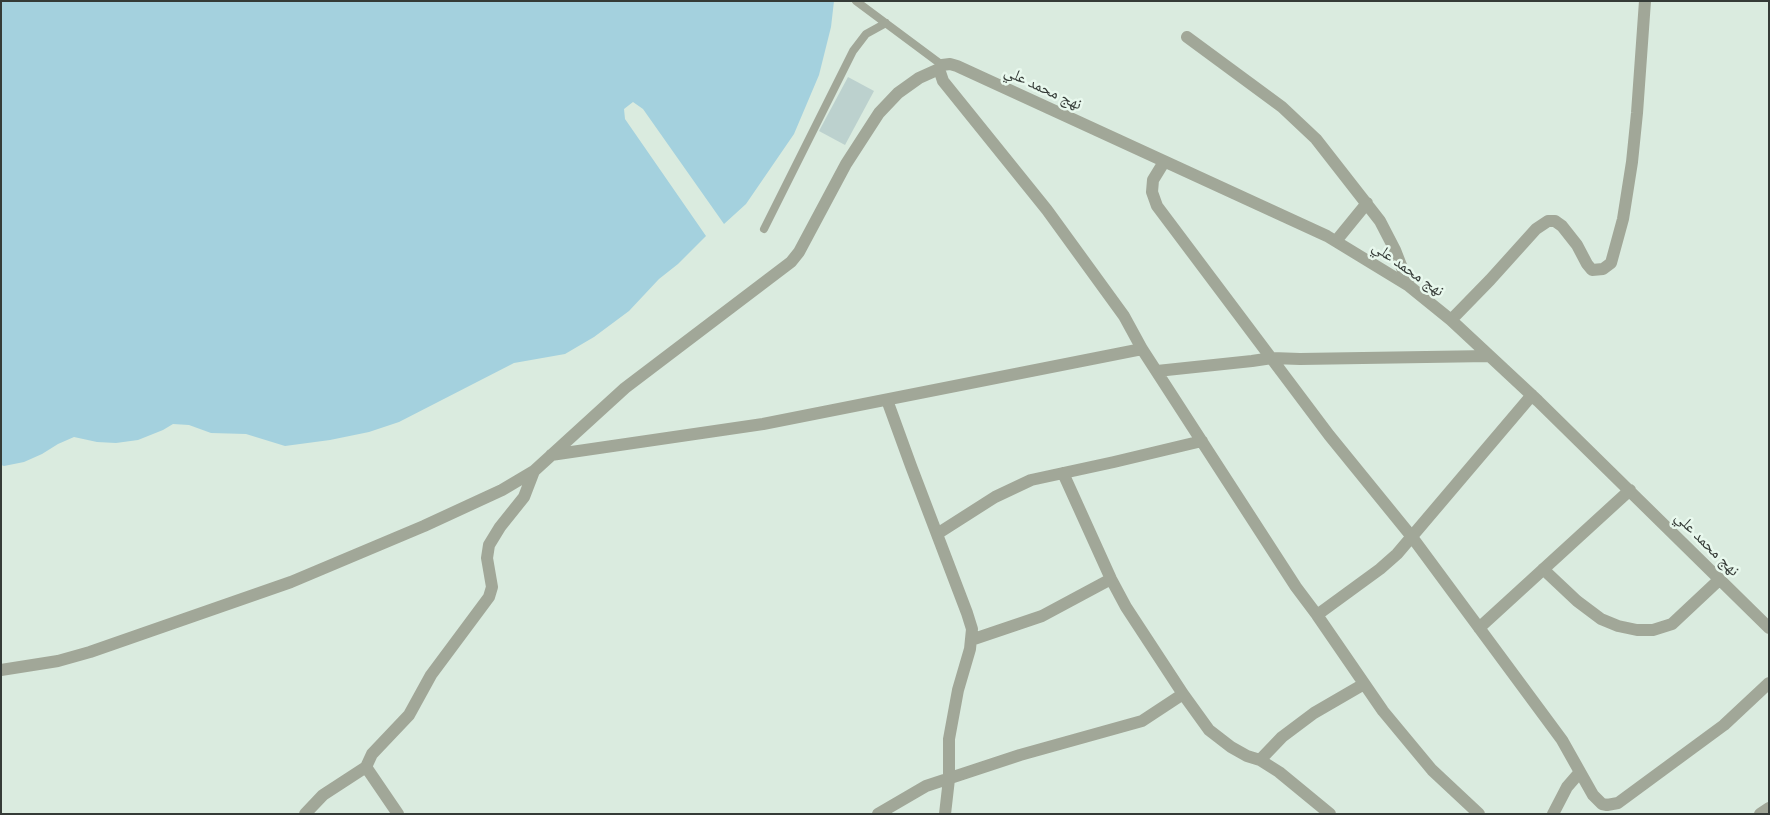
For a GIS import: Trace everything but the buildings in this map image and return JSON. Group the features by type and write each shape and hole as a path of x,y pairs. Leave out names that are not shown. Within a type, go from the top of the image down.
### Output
{"street":[{"path":"1451,320 1536,229 1548,221 1555,221 1562,226 1577,245 1592,270 1603,269 1611,263 1623,219 1632,162 1645,1"},
{"path":"1187,37 1282,107 1316,140 1380,221 1409,286"},
{"name":"نهج محمد علي","path":"940,67 950,64 957,66 1336,241 1409,286 1451,320 1532,395 1769,628"},
{"path":"1,670 58,661 90,652 291,582 424,526 502,490 534,471 625,388 791,262 799,252 846,164 879,113 898,93 919,78 940,67 943,82 1080,254 1124,316 1142,350 1296,587 1383,711 1432,770 1479,814"},
{"path":"1164,162 1153,180 1152,192 1157,206 1329,435 1412,537 1562,740 1593,795 1602,804 1618,803 1724,725 1769,683"},
{"path":"1336,241 1367,204"},
{"path":"551,455 764,424 1142,350"},
{"path":"1157,371 1252,362 1272,358 1489,356"},
{"path":"1317,615 1380,569 1412,537 1532,395"},
{"path":"887,400 968,613 972,629 970,650 958,690 949,739 949,779 945,814"},
{"path":"937,534 995,497 1031,480 1202,441"},
{"path":"305,814 323,795 366,767 372,754 398,729 409,715 432,675 489,597 492,587 487,558 489,545 500,527 524,497 534,471"},
{"path":"1063,473 1111,579 1126,607 1209,730 1230,747 1260,760 1279,772 1330,814"},
{"path":"1479,628 1630,490"},
{"path":"1543,569 1577,601 1601,619 1618,626 1637,630 1653,630 1672,624 1720,579"},
{"path":"971,640 1042,616 1111,579"},
{"path":"1260,760 1282,737 1314,712 1364,684"},
{"path":"878,814 926,786 1020,755 1142,720 1183,694"},
{"path":"366,767 398,814"},
{"path":"1553,814 1567,787 1580,772"},
{"path":"1760,814 1769,808"}],"lane":[{"path":"856,1 940,67"},
{"path":"764,229 853,51 866,34 886,23"}],"water":[{"path":"1,1 834,1 831,27 819,75 794,134 746,204 724,224 643,109 633,102 624,109 625,119 706,236 678,264 659,279 629,311 594,337 565,354 514,363 399,422 369,432 330,440 285,446 246,434 211,433 189,425 173,424 138,440 116,443 97,442 74,437 24,462 4,466 1,465"}]}
